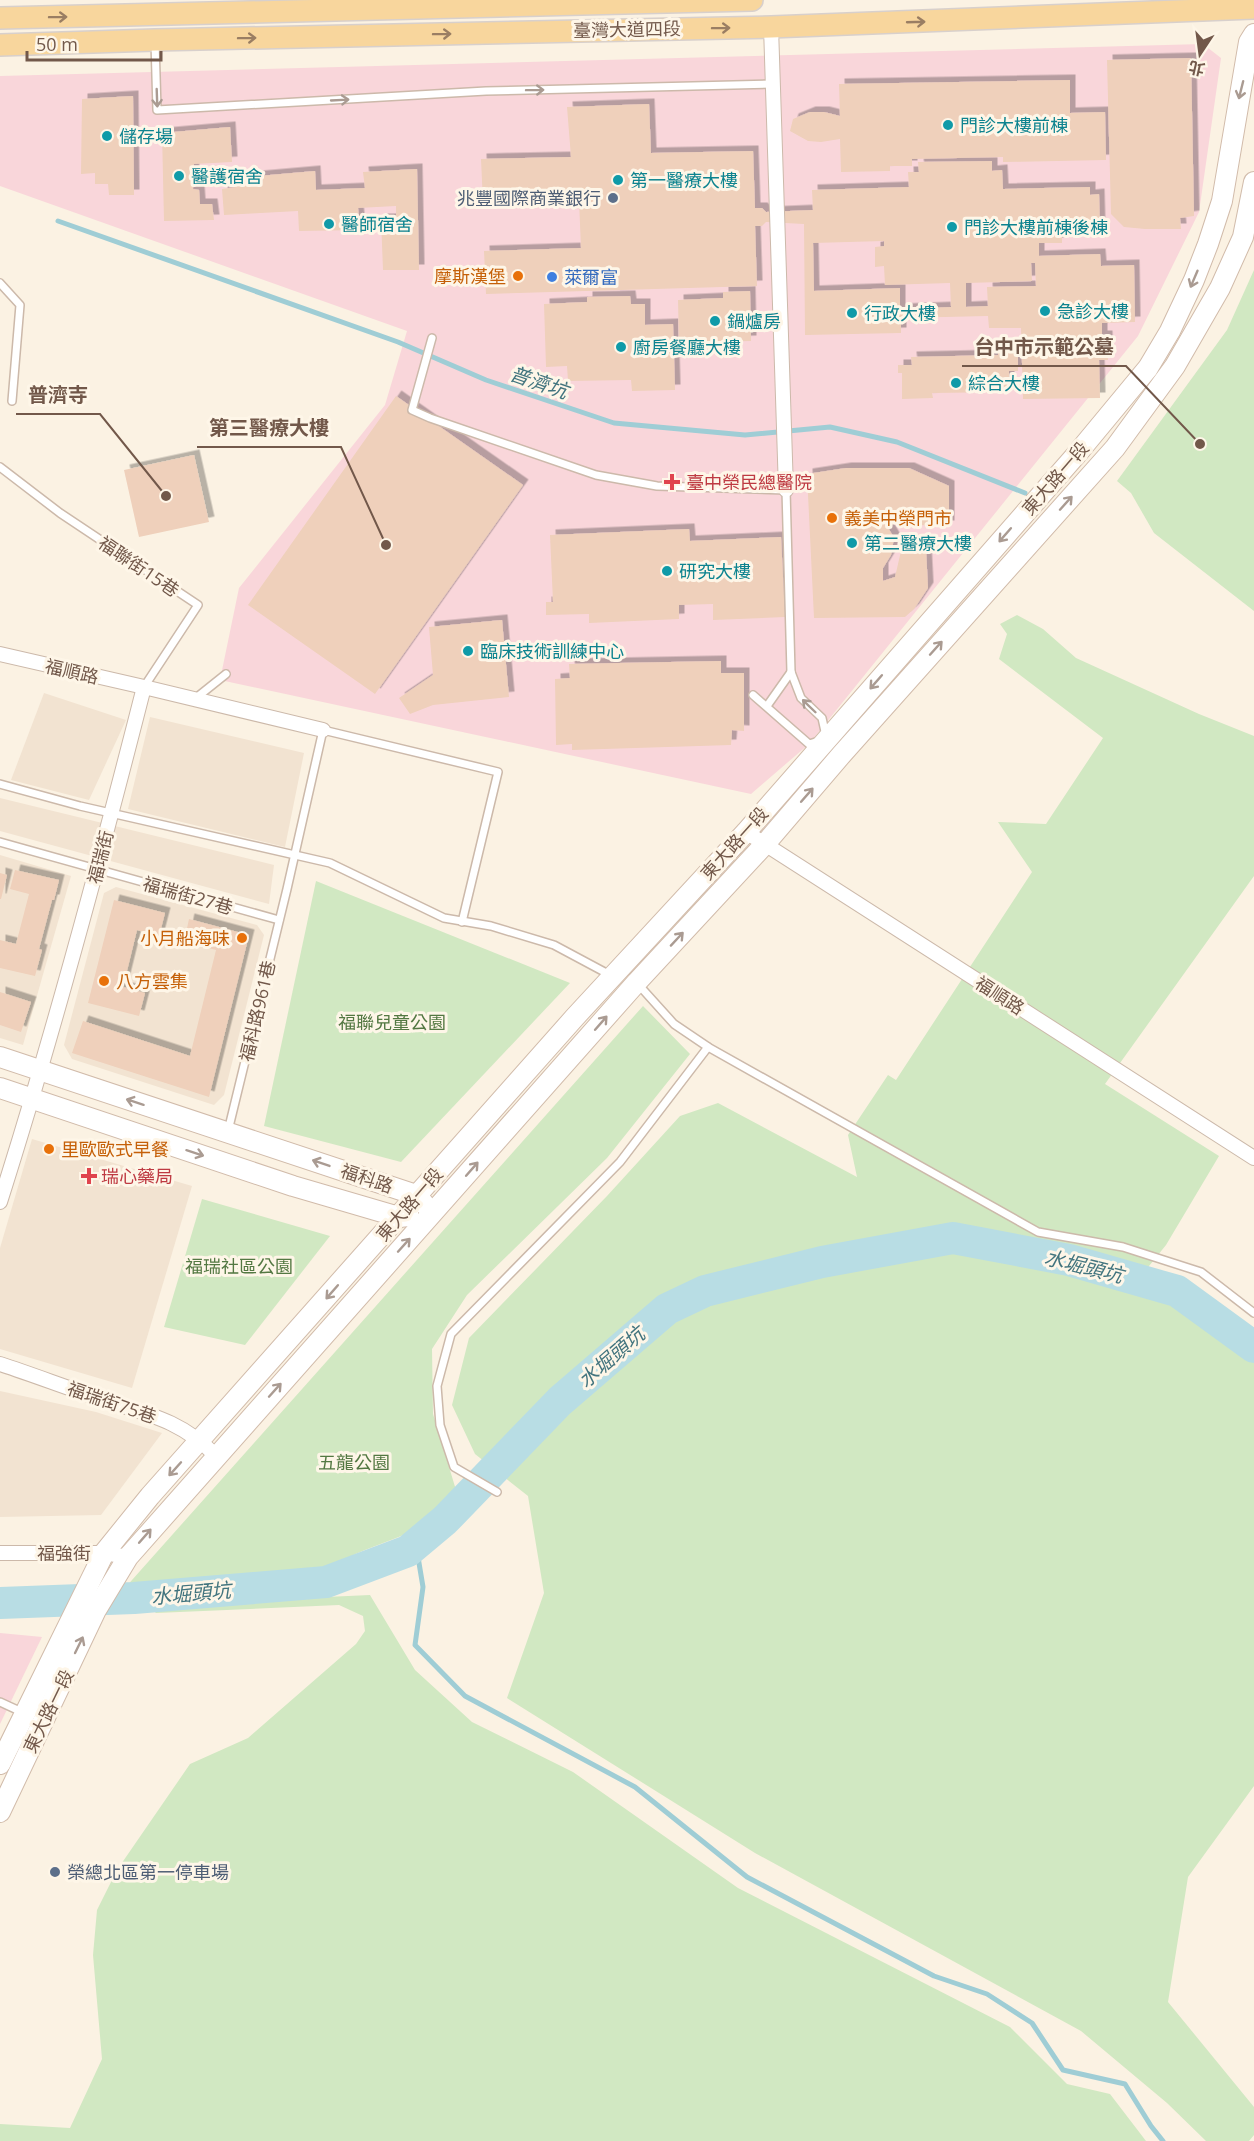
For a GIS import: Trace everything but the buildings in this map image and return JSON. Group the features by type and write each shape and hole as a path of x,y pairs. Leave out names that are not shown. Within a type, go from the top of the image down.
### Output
{"main road":[{"name":"臺灣大道四段","path":"0,18 752,0"},
{"name":"臺灣大道四段","path":"0,45 771,27 1254,8"}],"street":[{"path":"771,27 786,489"},
{"name":"東大路一段","path":"0,1812 96,1610 128,1557 433,1213 746,832 1076,455 1148,368 1170,331 1194,280 1222,201 1249,42 1254,34"},
{"name":"東大路一段","path":"0,1764 104,1553 150,1496 399,1217 416,1195 625,979 765,844 1122,439 1162,386 1186,349 1248,238 1254,182"},
{"name":"福順路","path":"0,654 144,687"},
{"path":"144,687 323,730"},
{"name":"福瑞街","path":"0,1202 42,1070 98,869 144,687"},
{"path":"826,739 842,754"},
{"name":"福順路","path":"746,832 1254,1158"},
{"name":"福科路","path":"0,1057 416,1195 433,1213"},
{"name":"福科路","path":"0,1088 293,1186 399,1217 433,1213"},
{"name":"福瑞街75巷","path":"0,1364 159,1417 201,1440 216,1456"},
{"name":"福強街","path":"0,1553 104,1553 128,1557"}],"lane":[{"path":"155,40 157,110 486,91 772,84"},
{"path":"0,283 20,305 12,401"},
{"path":"432,338 412,410 430,418 596,475 657,486 786,489 791,672 801,698 822,718 826,739 809,744 753,695"},
{"name":"福聯街15巷","path":"0,467 60,513 198,605 144,687"},
{"path":"766,706 791,672"},
{"path":"195,699 226,674"},
{"path":"323,730 498,772 462,922"},
{"name":"福科路961巷","path":"228,1132 323,730"},
{"path":"0,784 80,806 330,863 444,918 491,927 554,945 625,979 674,1024 708,1047 1038,1232 1123,1247 1201,1272 1254,1313"},
{"name":"福瑞街27巷","path":"0,842 279,920"},
{"path":"497,1492 454,1467 441,1425 437,1386 451,1334 620,1162 708,1047"},
{"path":"0,1702 24,1713"}],"shaded area":[{"name":"臺中榮民總醫院","path":"1203,44 1221,58 1199,212 1138,336 809,744 751,794 220,680 239,588 385,405 407,331 0,186 0,76"},
{"path":"44,693 126,720 89,800 11,780"},
{"path":"150,717 304,753 285,847 128,809"},
{"path":"0,798 274,865 269,904 0,831"},
{"path":"0,855 71,876 23,1045 0,1038"},
{"path":"116,887 257,925 264,935 224,1095 214,1105 72,1059 64,1045 104,893"},
{"path":"32,1139 192,1186 132,1388 0,1349 0,1248"},
{"path":"0,1391 96,1412 162,1433 101,1515 0,1517"},
{"path":"0,1633 42,1637 0,1724"}],"green space":[{"path":"1254,270 1254,611 1154,533 1131,493 1117,481 1227,330"},
{"path":"1017,615 1043,629 1076,658 1199,714 1254,736 1254,876 1105,1084 1219,1156 1166,1245 1145,1271 1191,1292 1254,1333 1254,1786 1188,1877 1168,2002 1254,2107 1254,2135 1249,2141 1206,2141 1167,2103 1081,2031 755,1853 507,1698 544,1593 528,1496 475,1454 452,1405 469,1338 607,1196 680,1116 718,1103 857,1177 848,1135 888,1075 896,1080 1032,872 998,822 1046,824 1103,738 999,659 1007,634 1000,624"},
{"name":"福聯兒童公園","path":"316,881 570,983 401,1162 264,1126"},
{"name":"五龍公園","path":"643,1006 690,1054 607,1158 467,1295 432,1349 433,1414 456,1490 440,1511 416,1529 350,1557 327,1572 124,1589"},
{"name":"福瑞社區公園","path":"202,1199 330,1236 245,1345 164,1327"},
{"path":"370,1595 415,1670 472,1722 573,1772 738,1888 1010,2027 1067,2084 1110,2094 1146,2141 0,2141 0,2124 70,2128 102,2059 93,1955 97,1910 117,1870 190,1764 248,1738 356,1644 365,1631 363,1616 339,1605 156,1613 147,1605"}],"waterway":[{"name":"普濟坑","path":"58,221 398,342 486,380 614,423 745,435 830,427 897,442 1025,493"},
{"name":"水堀頭坑","path":"0,1603 134,1598 326,1582 408,1551 445,1520 560,1401 667,1309 705,1291 822,1262 953,1238 1069,1260 1177,1291 1254,1347"},
{"path":"416,1545 423,1587 415,1645 465,1696 635,1787 747,1877 934,1976 987,1994 1032,2023 1063,2070 1125,2084 1163,2141"}],"place":[{"name":"門診大樓前棟","path":"948,125"},
{"name":"儲存場","path":"107,136"},
{"name":"醫護宿舍","path":"179,176"},
{"name":"第一醫療大樓","path":"618,180"},
{"name":"兆豐國際商業銀行","path":"613,198"},
{"name":"醫師宿舍","path":"329,224"},
{"name":"門診大樓前棟後棟","path":"952,227"},
{"name":"摩斯漢堡","path":"518,276"},
{"name":"萊爾富","path":"552,277"},
{"name":"急診大樓","path":"1045,311"},
{"name":"行政大樓","path":"852,313"},
{"name":"鍋爐房","path":"715,321"},
{"name":"廚房餐廳大樓","path":"621,347"},
{"name":"綜合大樓","path":"956,383"},
{"name":"台中市示範公墓","path":"1200,444"},
{"name":"臺中榮民總醫院","path":"672,482"},
{"name":"普濟寺","path":"166,496"},
{"name":"義美中榮門市","path":"832,518"},
{"name":"第二醫療大樓","path":"852,543"},
{"name":"第三醫療大樓","path":"386,545"},
{"name":"研究大樓","path":"667,571"},
{"name":"臨床技術訓練中心","path":"468,651"},
{"name":"小月船海味","path":"242,938"},
{"name":"八方雲集","path":"104,981"},
{"name":"里歐歐式早餐","path":"49,1149"},
{"name":"瑞心藥局","path":"89,1176"},
{"name":"榮總北區第一停車場","path":"55,1872"}]}
